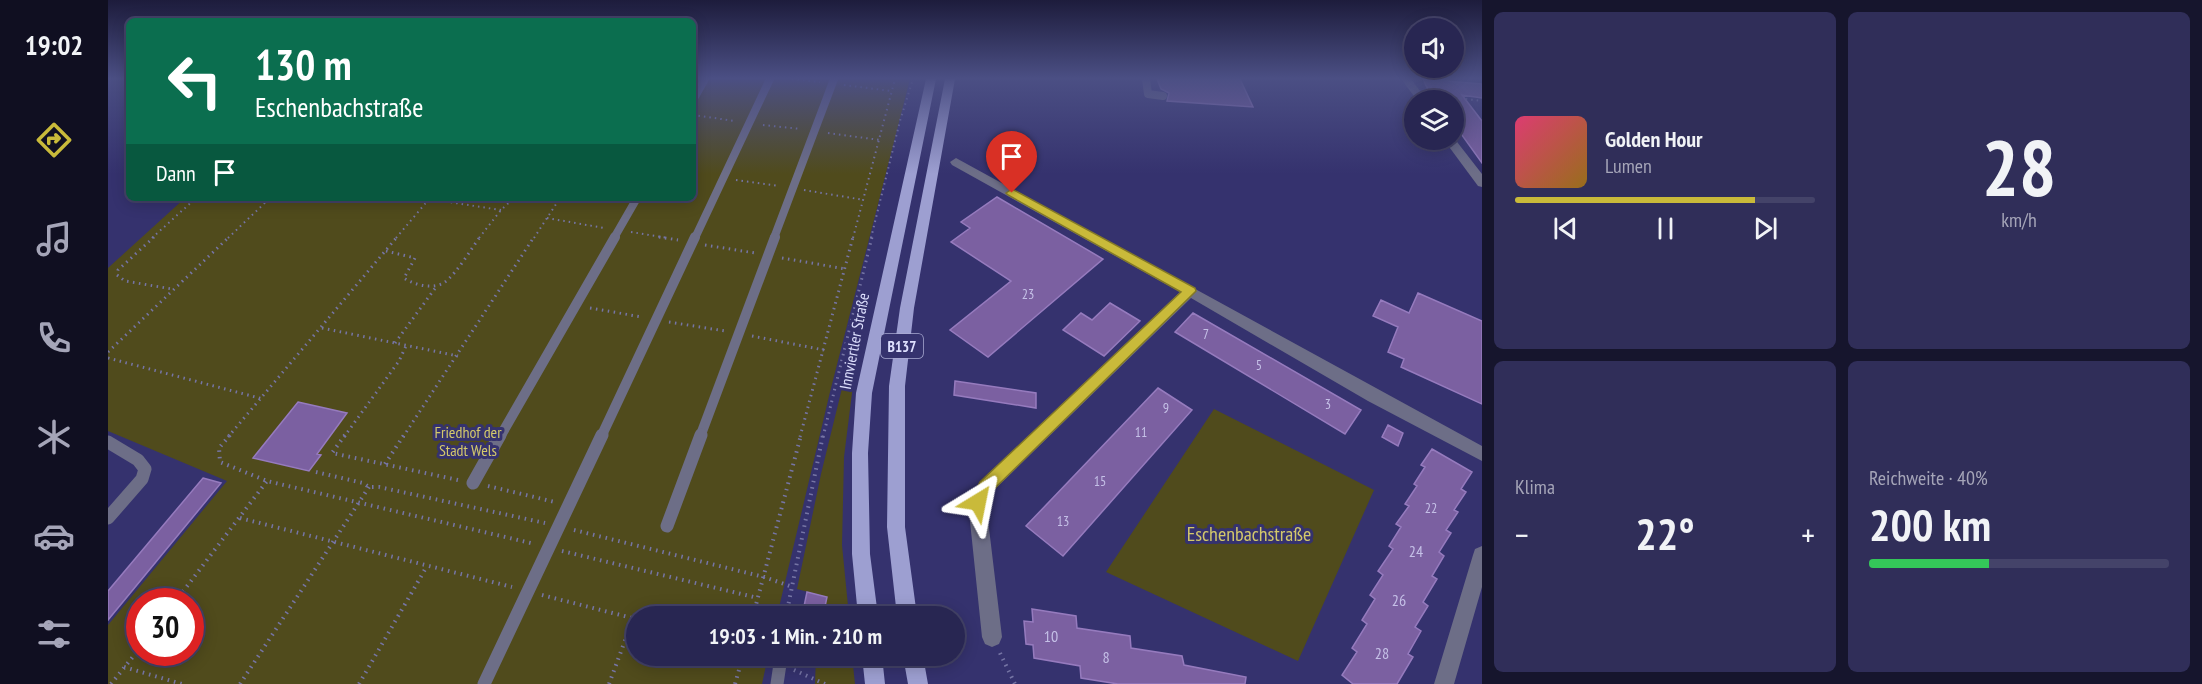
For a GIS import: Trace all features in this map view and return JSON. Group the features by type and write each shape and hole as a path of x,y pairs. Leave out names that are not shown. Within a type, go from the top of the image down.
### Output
{"main road":[{"name":"Innviertler Straße","path":"867,606 861,554 860,453 864,393 924,111"},
{"name":"B137","path":"906,606 896,527 897,386 907,308 944,111"},
{"path":"873,666 875,684"},
{"path":"915,666 918,684"}],"street":[{"path":"1457,150 1482,183"},
{"path":"956,162 1482,454"},
{"path":"992,637 978,502 986,487 1190,291"},
{"path":"1444,684 1482,555"}],"lane":[{"path":"484,684 755,111"},
{"path":"667,526 822,111"},
{"path":"473,483 635,201"},
{"path":"108,442 138,460 144,469 142,479 108,518"},
{"path":"777,684 780,666"}],"path":[{"path":"756,606 887,111"},
{"path":"787,606 842,355 905,111"},
{"path":"696,115 880,140"},
{"path":"173,290 124,281 117,275 118,270 193,201"},
{"path":"108,352 267,201"},
{"path":"427,201 219,448 220,462 267,481 758,598"},
{"path":"442,201 501,210"},
{"path":"395,343 436,287 445,282 501,210 511,201"},
{"path":"385,464 558,201"},
{"path":"386,251 415,258 405,274 404,278 408,282 436,287"},
{"path":"576,306 824,350"},
{"path":"322,328 458,356"},
{"path":"406,346 399,361 332,453 569,505"},
{"path":"108,358 262,399"},
{"path":"316,472 363,483 369,487 379,487 559,526 764,577 790,586"},
{"path":"186,588 267,481"},
{"path":"240,684 369,487"},
{"path":"240,518 626,617"},
{"path":"359,684 427,566"},
{"path":"992,637 1015,684"},
{"path":"609,684 626,642"},
{"path":"111,684 126,665"},
{"path":"735,684 740,666"},
{"path":"784,666 825,684"},
{"path":"124,667 182,684"}],"green space":[{"name":"Friedhof der Stadt Wels","path":"696,111 902,111 830,392 779,606 626,606 626,666 766,666 762,684 108,684 108,625 126,603 126,666 204,666 204,588 139,588 227,481 108,431 108,268 182,201 696,201"},
{"path":"845,376 854,377 844,457 842,545 848,606 825,606 827,597 797,589 821,474"},
{"name":"Eschenbachstraße","path":"1214,409 1374,490 1298,661 1106,572"},
{"path":"816,666 853,666 855,684 815,684"}],"building":[{"path":"1464,111 1474,111 1482,121 1482,163 1464,138"},
{"path":"997,197 1103,259 988,357 950,330 1011,281 951,242 970,228 961,222"},
{"path":"1418,293 1482,321 1482,404 1401,367 1404,359 1388,352 1398,327 1373,316 1381,300 1409,313"},
{"path":"1110,303 1140,321 1104,356 1063,330 1081,313 1092,320"},
{"path":"1193,313 1361,410 1345,434 1175,332"},
{"path":"955,381 1036,393 1036,408 954,395"},
{"path":"1158,388 1192,410 1063,556 1026,526"},
{"path":"298,402 347,413 317,454 321,455 309,471 253,458"},
{"path":"1388,425 1403,433 1398,446 1382,437"},
{"path":"1432,449 1472,472 1461,489 1466,492 1454,510 1458,512 1446,530 1451,533 1439,552 1444,556 1432,576 1437,579 1423,602 1428,606 1415,627 1421,631 1408,654 1413,657 1397,684 1353,684 1342,675 1357,652 1352,648 1367,624 1362,620 1375,599 1370,595 1383,575 1378,571 1393,549 1389,546 1401,527 1396,524 1409,506 1405,504 1417,486 1414,484 1425,467 1421,465"},
{"path":"203,478 221,483 134,588 126,588 126,598 108,620 108,591"},
{"path":"807,592 827,597 825,606 804,606"},
{"path":"1032,609 1076,616 1077,628 1130,636 1131,648 1182,656 1184,665 1246,677 1245,684 1118,684 1081,678 1080,666 1034,658 1033,645 1026,644 1024,621 1033,622"}],"route":[{"path":"978,502 986,487 1190,291 1012,193"}]}
